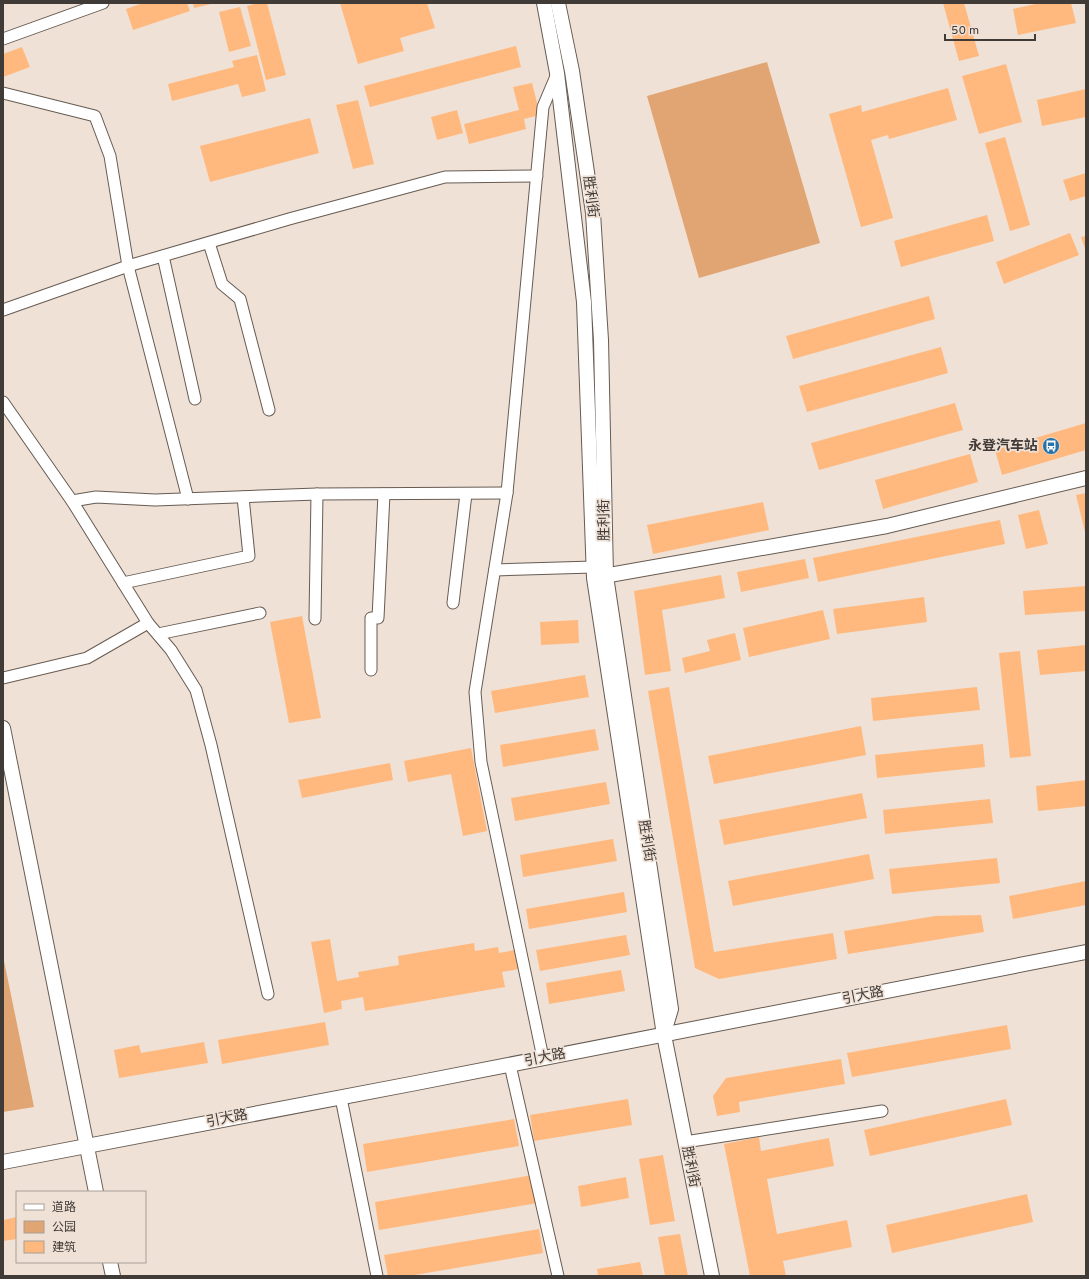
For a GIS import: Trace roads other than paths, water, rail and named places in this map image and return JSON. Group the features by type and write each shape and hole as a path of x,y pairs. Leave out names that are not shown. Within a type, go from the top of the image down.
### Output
{"street":[{"path":"3,38 103,3"},
{"name":"胜利街","path":"544,3 557,73 584,302 598,574 671,1008 664,1035 712,1276"},
{"name":"胜利街","path":"558,3 572,71 593,213 601,340 598,574"},
{"path":"543,1058 481,762 475,692 507,493 543,107 557,73"},
{"path":"3,93 95,116 110,156 128,266 188,499"},
{"path":"3,310 128,266 289,219 445,177 537,176"},
{"path":"209,243 222,284 240,299 269,410"},
{"path":"163,256 195,399"},
{"path":"3,402 72,500 148,623 172,650 196,690 211,745 268,994"},
{"path":"495,570 598,574 887,526 1086,478"},
{"path":"72,500 96,497 155,500 317,494 507,493"},
{"path":"315,619 317,494"},
{"path":"371,670 371,618 378,618 384,494"},
{"path":"453,603 466,494"},
{"path":"124,583 249,556 243,497"},
{"path":"158,634 260,613"},
{"path":"3,678 87,658 148,623"},
{"path":"3,728 96,1191"},
{"name":"引大路","path":"3,1162 340,1098 1086,952"},
{"path":"510,1065 558,1276"},
{"path":"340,1098 377,1276"},
{"path":"685,1142 882,1111"},
{"path":"110,1263 112,1276"}],"place":[{"name":"永登汽车站","path":"1051,446"}]}
